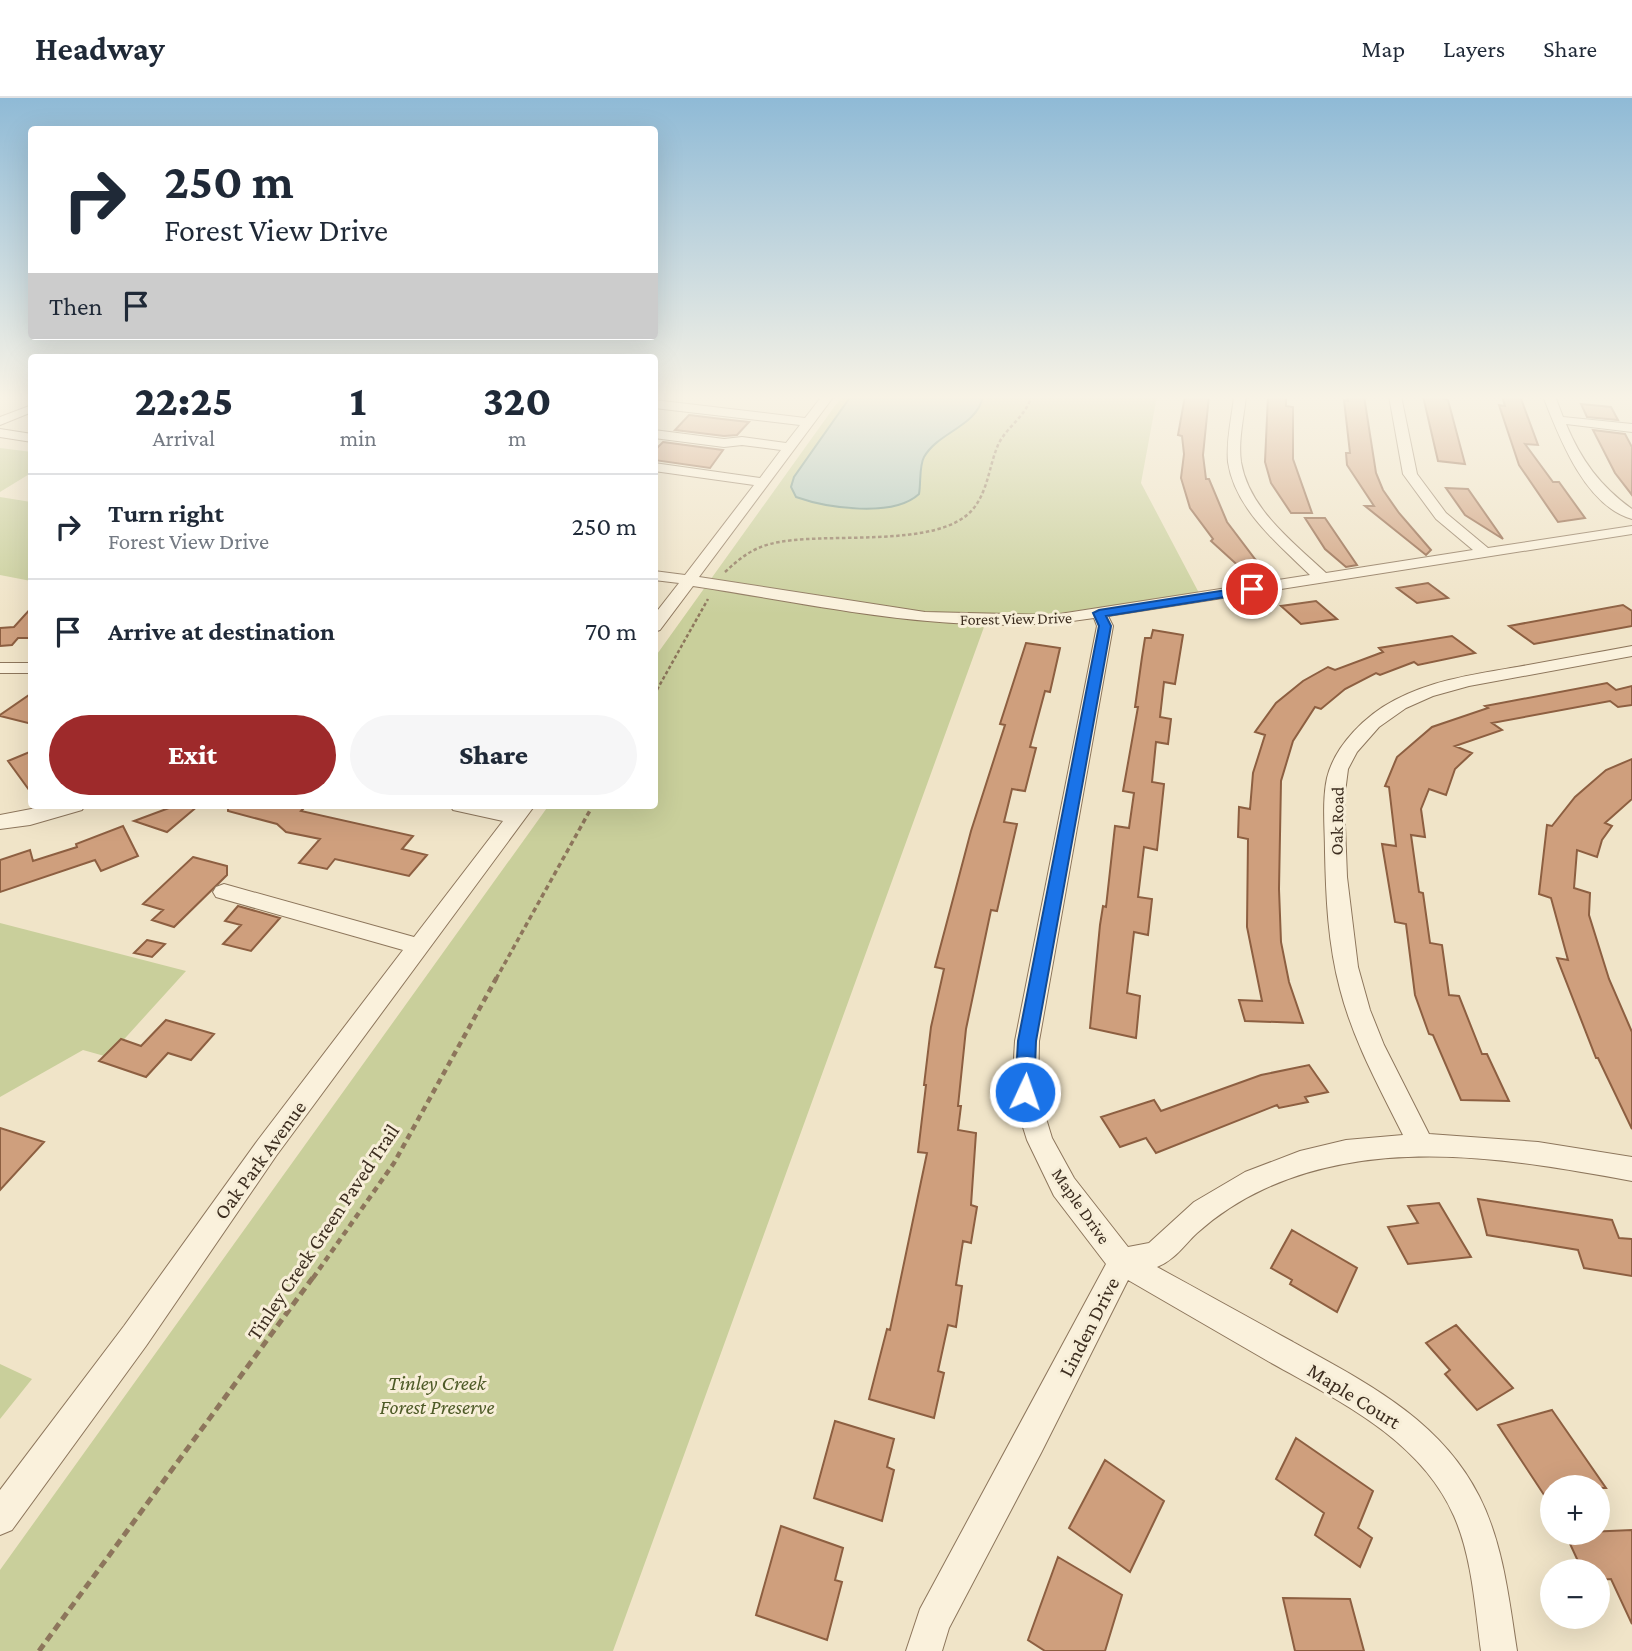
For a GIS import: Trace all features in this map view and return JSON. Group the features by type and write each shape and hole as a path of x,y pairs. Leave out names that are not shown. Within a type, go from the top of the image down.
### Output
{"street":[{"path":"665,468 763,482"},
{"path":"658,623 773,468"},
{"path":"1238,468 1244,490 1278,535 1322,578"},
{"path":"1409,468 1410,474 1441,516 1486,554"},
{"path":"1582,468 1586,477 1605,496 1632,515"},
{"name":"Forest View Drive","path":"658,576 925,617 1053,620 1632,530"},
{"name":"Maple Drive","path":"1099,613 1105,626 1027,1041 1025,1092 1040,1140 1064,1187 1122,1262"},
{"name":"Oak Road","path":"1421,1145 1374,1050 1357,1009 1346,968 1338,918 1336,877 1334,800 1339,769 1356,741 1375,722 1397,705 1421,693 1472,680 1632,651"},
{"path":"0,668 28,668"},
{"path":"0,822 30,818 61,809"},
{"path":"501,809 521,811"},
{"name":"Oak Park Avenue","path":"0,1518 135,1336 267,1148 521,811"},
{"path":"224,892 417,946"},
{"name":"Linden Drive","path":"924,1651 933,1622 1122,1262 1160,1252 1175,1235 1216,1200 1257,1178 1307,1161 1356,1149 1421,1145 1539,1153 1632,1169"},
{"name":"Maple Court","path":"1122,1262 1370,1402 1399,1422 1427,1447 1447,1470 1468,1504 1478,1531 1499,1651"}],"path":[{"path":"722,576 735,560 754,549 784,540 909,536 961,520 979,502 991,468"},
{"path":"658,688 711,593"},
{"name":"Tinley Creek Green Paved Trail","path":"39,1651 264,1348 394,1163 591,809"}],"green space":[{"path":"0,468 28,468 28,475 0,492"},
{"name":"Tinley Creek Forest Preserve","path":"790,468 1144,468 1141,483 1199,593 1060,613 988,616 613,1651 0,1651 0,1570 546,809 658,809 658,653"},
{"path":"0,497 28,502 28,580 0,575"},
{"path":"0,923 186,971 108,1057 83,1050 0,1097"},
{"path":"0,1364 32,1379 0,1419"}],"water":[{"path":"800,468 921,468 919,494 893,506 877,508 825,505 796,497 791,487"}],"building":[{"path":"1182,468 1205,468 1206,479 1209,479 1227,522 1265,568 1244,571 1211,541 1213,539 1190,508 1181,478"},
{"path":"1267,468 1296,468 1312,513 1291,513 1271,483"},
{"path":"1349,468 1375,468 1383,490 1431,550 1426,555 1365,506 1374,506"},
{"path":"1521,468 1543,468 1553,482 1559,482 1585,518 1558,522"},
{"path":"1613,468 1632,468 1632,495"},
{"path":"1446,488 1468,489 1503,539 1465,515"},
{"path":"1305,518 1325,518 1357,565 1346,567 1325,549"},
{"path":"1428,583 1448,598 1417,603 1397,588"},
{"path":"1316,601 1337,619 1301,624 1281,606"},
{"path":"1623,605 1632,611 1632,626 1534,644 1509,626"},
{"path":"28,611 28,638 18,638 12,645 0,646 0,628 14,627"},
{"path":"1153,630 1183,635 1175,684 1164,682 1160,717 1171,719 1168,744 1156,742 1152,782 1164,784 1157,850 1144,847 1138,897 1152,899 1148,935 1134,932 1127,993 1140,996 1136,1038 1090,1028 1100,925 1103,906 1106,907 1115,826 1129,828 1134,793 1123,791 1138,707 1135,707 1145,638 1151,638"},
{"path":"1452,636 1475,653 1418,665 1414,662 1380,675 1376,673 1345,689 1321,709 1315,707 1293,741 1281,781 1279,889 1281,942 1289,982 1303,1023 1245,1021 1239,1000 1262,1001 1247,927 1248,839 1238,837 1239,807 1250,809 1253,773 1265,735 1255,732 1276,703 1303,681 1328,667 1335,670 1383,652 1379,648"},
{"path":"1026,643 1060,648 1050,692 1045,691 1030,747 1036,748 1025,791 1012,789 1004,822 1017,824 997,911 991,910 966,1029 958,1130 976,1133 971,1205 977,1207 971,1243 963,1241 956,1285 962,1286 956,1327 948,1325 938,1371 944,1373 934,1418 869,1399 887,1329 890,1330 927,1153 918,1152 924,1085 931,1027 944,969 935,967 971,831 1005,725 1000,724"},
{"path":"1607,683 1616,690 1632,686 1632,705 1618,707 1610,701 1492,723 1502,730 1455,746 1472,753 1455,769 1446,795 1429,789 1421,809 1425,837 1411,835 1430,943 1442,945 1449,995 1459,996 1482,1054 1487,1054 1509,1101 1461,1100 1433,1035 1429,1034 1415,995 1406,924 1395,922 1382,844 1396,846 1389,787 1385,786 1397,757 1432,727 1488,708 1485,706"},
{"path":"28,696 28,723 0,715"},
{"path":"28,753 28,788 8,761"},
{"path":"1632,759 1632,799 1605,823 1612,826 1602,840 1597,857 1577,850 1574,888 1590,893 1589,915 1609,979 1632,1032 1632,1129 1596,1058 1557,958 1568,960 1551,898 1539,894 1547,825 1552,826 1575,797 1606,770"},
{"path":"166,809 194,809 167,832 134,821"},
{"path":"303,809 301,811 413,836 402,849 427,855 409,876 335,859 327,869 299,863 320,839 286,832 277,824 228,811"},
{"path":"123,826 138,856 101,871 95,860 0,892 0,860 30,850 33,861 77,847 76,844"},
{"path":"193,857 227,866 227,875 174,927 152,920 163,910 143,904"},
{"path":"238,906 280,918 251,951 223,944 241,925 225,921"},
{"path":"147,940 165,944 152,957 134,953"},
{"path":"166,1020 214,1034 191,1060 168,1053 146,1077 99,1061 121,1039 141,1046"},
{"path":"1309,1065 1328,1092 1305,1097 1308,1102 1279,1108 1277,1105 1156,1153 1146,1138 1120,1147 1101,1117 1154,1100 1161,1111 1261,1075"},
{"path":"0,1128 44,1142 0,1190"},
{"path":"1478,1199 1612,1220 1619,1238 1632,1239 1632,1276 1584,1268 1578,1250 1487,1235"},
{"path":"1439,1203 1471,1257 1408,1264 1388,1227 1418,1223 1408,1206"},
{"path":"1292,1230 1357,1268 1337,1312 1290,1284 1292,1280 1271,1268"},
{"path":"1456,1325 1513,1388 1477,1410 1445,1374 1450,1370 1426,1343"},
{"path":"1552,1410 1597,1475 1540,1475 1540,1489 1498,1425"},
{"path":"835,1421 894,1439 887,1467 894,1470 882,1521 814,1498"},
{"path":"1296,1438 1373,1491 1358,1528 1372,1538 1360,1567 1315,1535 1324,1513 1276,1479"},
{"path":"1105,1460 1164,1501 1130,1572 1069,1528"},
{"path":"781,1526 843,1548 835,1580 842,1582 827,1640 756,1615"},
{"path":"1632,1530 1632,1624 1610,1579 1610,1559 1577,1559 1571,1545 1610,1545 1610,1531"},
{"path":"1058,1557 1122,1595 1105,1651 1045,1651 1028,1640"},
{"path":"1283,1598 1350,1599 1364,1651 1295,1651"}],"route":[{"path":"1025,1092 1027,1041 1105,626 1099,613 1252,589"}]}
